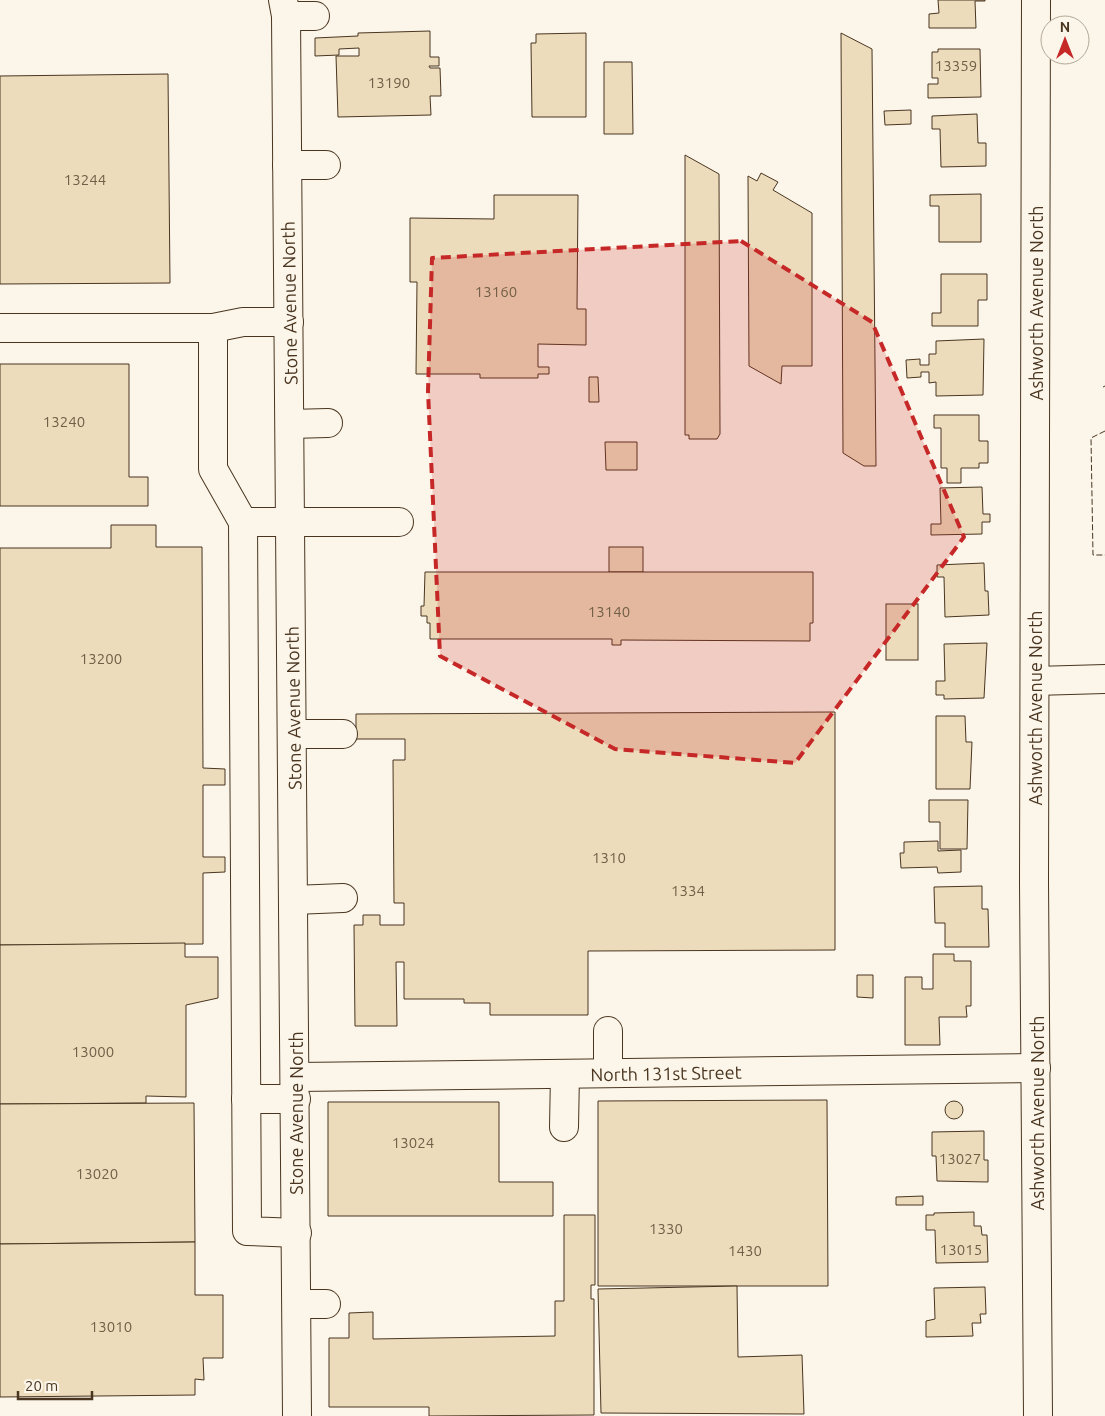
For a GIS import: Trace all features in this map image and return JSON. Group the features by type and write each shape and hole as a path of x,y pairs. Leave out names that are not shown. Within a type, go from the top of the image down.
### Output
{"street":[{"name":"Ashworth Avenue North","path":"1036,0 1035,681 1038,1416"},
{"path":"285,8 315,16"},
{"name":"Stone Avenue North","path":"285,8 293,734 297,1416"},
{"path":"288,164 326,165"},
{"path":"0,328 214,328 243,322 289,322"},
{"path":"214,328 213,469 243,522 247,1231 297,1233"},
{"path":"290,424 328,423"},
{"path":"243,522 399,522"},
{"path":"1035,681 1105,679"},
{"path":"293,734 343,734"},
{"path":"294,900 343,898"},
{"path":"608,1031 608,1074"},
{"name":"North 131st Street","path":"246,1099 296,1088 565,1074 1036,1068"},
{"path":"564,1128 565,1074"},
{"path":"297,1304 326,1304"}],"highlighted area":[{"path":"741,241 872,322 964,537 795,763 615,749 440,656 428,391 432,258"}],"building":[{"path":"938,0 985,0 975,1 976,28 929,28 929,14 939,13"},
{"path":"430,31 430,57 439,57 439,66 429,66 430,68 440,68 441,96 430,96 431,115 338,117 336,56 359,56 359,48 339,49 339,55 315,56 315,38 358,36 358,33"},
{"path":"586,33 586,117 532,117 531,43 536,43 536,34"},
{"path":"841,33 872,49 876,466 864,466 843,453"},
{"path":"938,49 980,49 981,97 928,98 928,84 938,84 938,78 932,78 932,52 938,52"},
{"path":"604,62 632,62 633,134 604,134"},
{"path":"168,74 170,283 0,284 0,76"},
{"path":"911,110 911,124 885,125 884,111"},
{"path":"977,114 978,143 986,143 986,166 941,167 940,129 932,129 932,116"},
{"path":"685,155 719,174 720,434 717,439 689,439 689,435 685,435"},
{"path":"761,173 778,182 773,190 812,213 812,366 782,366 781,384 749,366 748,176 757,181"},
{"path":"981,194 981,242 939,242 939,206 930,206 930,195"},
{"path":"494,195 578,195 577,309 586,309 586,345 538,344 538,367 549,367 549,374 538,374 538,378 480,378 480,374 416,374 417,282 410,282 410,218 494,219"},
{"path":"941,274 987,274 987,300 978,300 978,326 932,326 932,313 941,313"},
{"path":"984,339 983,395 936,396 936,382 929,383 929,372 921,372 921,377 907,378 906,360 920,359 920,365 929,365 929,354 936,354 936,341"},
{"path":"0,364 129,364 129,477 148,477 148,506 0,506"},
{"path":"589,377 598,377 599,402 589,402"},
{"path":"934,415 979,415 979,441 988,441 988,463 979,463 979,468 961,468 961,483 947,483 947,468 941,468 941,428 934,428"},
{"path":"605,442 637,442 637,470 606,470"},
{"path":"982,487 983,514 990,514 990,522 982,522 982,534 931,535 931,524 941,524 940,488"},
{"path":"111,525 156,525 156,547 202,547 203,768 225,769 225,785 203,785 203,857 225,857 225,872 203,873 203,944 0,945 0,548 111,548"},
{"path":"609,547 643,547 643,572 609,572"},
{"path":"984,563 985,591 988,591 989,615 945,617 944,577 937,577 937,565"},
{"path":"425,572 813,572 813,623 810,623 810,641 621,640 621,645 612,645 612,639 430,639 430,623 427,623 427,616 421,616 421,606 424,606"},
{"path":"886,604 918,604 918,660 886,660"},
{"path":"987,643 984,698 944,699 944,695 936,695 936,681 945,681 944,644"},
{"path":"835,712 835,950 588,951 588,1015 490,1015 490,1003 464,1003 464,999 404,999 404,962 396,962 397,1026 355,1026 354,925 363,925 363,915 380,915 380,925 404,925 404,903 394,903 393,760 405,760 405,739 356,739 356,714"},
{"path":"936,716 965,716 966,742 972,742 970,789 936,789"},
{"path":"929,800 968,800 967,849 940,849 940,822 929,822"},
{"path":"938,841 938,851 961,850 961,872 938,873 937,867 901,868 900,853 904,853 904,842"},
{"path":"982,886 982,909 988,909 989,947 945,947 945,923 935,923 934,887"},
{"path":"185,943 185,957 218,957 218,998 186,1005 186,1097 146,1096 146,1103 0,1104 0,945"},
{"path":"933,954 954,954 954,961 971,961 971,1006 966,1006 967,1017 939,1017 940,1045 905,1045 905,977 922,977 922,989 933,989"},
{"path":"857,975 873,975 873,998 857,997"},
{"path":"827,1100 828,1286 598,1286 598,1101"},
{"path":"954,1101 962,1106 963,1110 958,1118 954,1119 946,1114 945,1110 950,1102"},
{"path":"328,1102 499,1102 499,1182 553,1182 553,1216 328,1216"},
{"path":"194,1103 195,1242 0,1244 0,1104"},
{"path":"984,1131 984,1160 988,1160 988,1182 937,1181 936,1156 932,1156 932,1132"},
{"path":"923,1196 923,1205 896,1205 896,1197"},
{"path":"974,1212 974,1226 981,1226 982,1235 987,1235 988,1262 936,1263 935,1230 926,1230 926,1215"},
{"path":"564,1215 595,1215 595,1285 591,1285 591,1299 594,1299 594,1415 429,1416 429,1407 329,1407 329,1338 349,1338 349,1313 373,1312 373,1339 555,1336 555,1301 564,1301"},
{"path":"195,1242 195,1295 223,1295 223,1358 203,1358 204,1380 195,1379 195,1395 0,1397 0,1244"},
{"path":"737,1286 738,1357 802,1355 804,1414 601,1413 598,1289"},
{"path":"985,1287 986,1314 980,1314 981,1323 972,1323 973,1336 926,1337 926,1321 935,1319 934,1288"}],"fence":[{"path":"1105,431 1091,438 1093,555 1105,555"}]}
